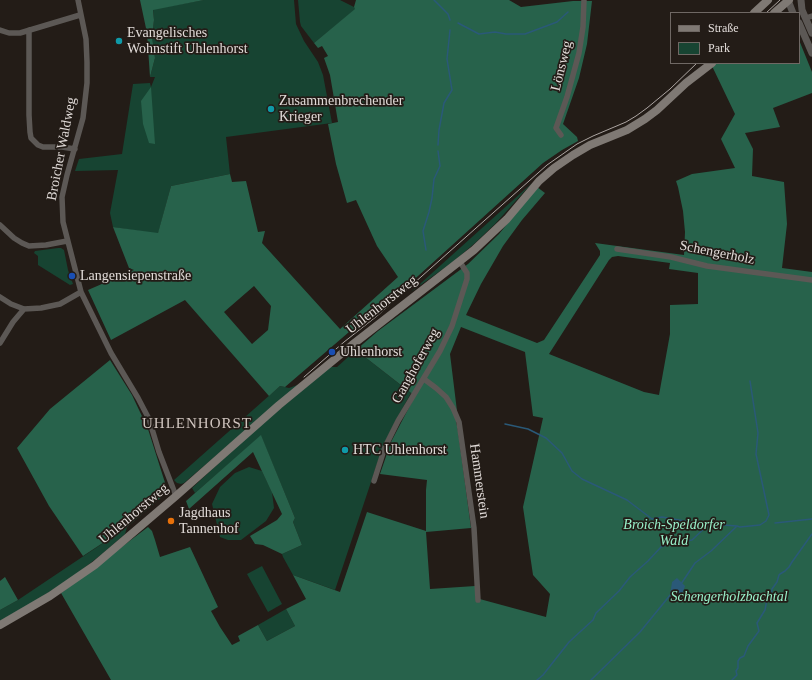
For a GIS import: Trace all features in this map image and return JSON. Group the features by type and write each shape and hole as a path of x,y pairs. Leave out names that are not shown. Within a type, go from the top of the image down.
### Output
{"main road":[{"path":"755,12 768,0"},
{"path":"776,11 788,0"},
{"name":"Uhlenhorstweg","path":"686,83 702,64"},
{"name":"Uhlenhorstweg","path":"0,625 50,596 95,565 279,405 352,344 474,250 507,219 539,181 554,168 590,145 623,132 637,124 657,110 686,83 711,64"}],"street":[{"name":"Broicher Waldweg","path":"78,0 86,39 87,83 83,118 66,175 62,197 63,222 81,292 111,353 149,419 159,452 176,496"},
{"name":"Lönsweg","path":"560,135 556,128 567,97 579,53 583,27 584,0"},
{"path":"788,0 799,6 809,17 812,33"},
{"path":"788,0 793,12"},
{"path":"801,0 802,10"},
{"path":"0,30 15,33 80,15"},
{"path":"800,25 812,53"},
{"path":"29,30 29,115 31,138 43,147 75,149"},
{"path":"0,225 14,238 30,246 46,246 67,242"},
{"name":"Schengerholz","path":"617,249 671,257 707,266 812,280"},
{"name":"Ganghoferweg","path":"374,481 385,447 446,340 452,326 467,279 467,273 460,262"},
{"path":"0,297 11,304 24,309 41,308 60,304 81,292"},
{"path":"0,343 13,322 24,309"},
{"name":"Hammerstein","path":"424,379 446,397 459,422 474,528 478,600"}],"green space":[{"path":"140,0 204,0 153,10 154,20 152,37 155,58 150,77 147,33"},
{"path":"204,0 294,0 296,24 304,41 318,62 323,75 332,123 226,137 230,174 171,186 158,234 113,227 110,213 118,170 75,171 79,159 122,154 133,84 150,83 151,87 155,77 150,77 155,58 152,37 154,20 153,9"},
{"path":"298,0 340,0 356,9 314,43 301,26"},
{"path":"356,0 509,0 521,7 573,1 592,1 587,44 579,78 563,124 577,137 578,141 543,163 366,323 349,332 285,387 280,386 269,396 185,300 111,340 88,290 134,270 129,268 113,227 158,233 171,186 230,174 232,182 246,181 258,232 265,231 262,243 340,329 398,277 377,246 356,200 347,203 336,164 328,124 338,122 330,75 324,58 328,56 322,46 318,48 314,43 355,9 354,7","holes":["254,286 271,306 268,330 252,344 224,312"]},
{"name":"Broich-Speldorfer Wald","path":"800,42 812,72 812,93 773,108 780,127 745,133 753,149 752,176 784,182 787,224 782,268 812,272 812,680 111,680 61,593 148,527 152,531 160,557 190,547 218,607 211,611 232,645 240,641 238,636 258,625 267,641 295,626 286,609 306,599 293,575 340,592 367,512 426,531 427,480 380,474 391,442 415,396 356,350 378,331 468,264 499,234 537,187 545,193 522,220 503,246 481,284 466,315 537,343 544,340 600,255 600,251 595,243 684,255 685,232 683,211 676,181 692,174 735,168 721,139 735,114 712,66 715,64 800,64","holes":["618,256 670,263 669,269 698,273 698,304 670,305 670,334 659,395 644,392 549,354 612,257","461,327 525,352 533,416 543,418 523,507 533,575 550,594 546,617 476,598 475,586 430,589 426,532 471,528 456,421 457,411 450,354"]},
{"path":"151,87 155,144 149,143 143,124 141,101"},
{"path":"532,183 495,224 475,243 454,261 411,292"},
{"path":"58,248 64,250 68,270 73,284 70,285 38,265 38,256 34,253 35,251"},
{"path":"356,350 411,393 383,446 335,590 293,575 283,557 282,554 302,545 293,522 295,518 261,436 195,493 192,488 250,434 330,367 337,367"},
{"path":"110,360 132,395 148,429 167,489 164,495 127,527 83,556 49,506 17,448 50,409"},
{"path":"300,384 184,483 177,483 174,480 280,386 289,388"},
{"path":"261,435 295,518 293,522 302,545 282,554 263,545 255,544 250,536 277,520 282,514 253,452 189,509 186,501"},
{"path":"249,467 262,471 272,492 274,508 266,521 241,540 228,540 220,537 212,504 220,487 235,473"},
{"path":"127,527 125,534 74,576 0,621 0,610 18,600"},
{"path":"262,566 282,604 268,612 247,574"},
{"path":"5,577 18,600 0,610 0,581"},
{"path":"286,609 295,626 267,641 258,625"}],"water":[{"path":"677,578 685,586 683,592 675,598 670,595 672,582"}],"waterway":[{"path":"434,0 448,14 450,20"},
{"path":"458,23 479,34 495,32 506,34 525,34 557,22 568,12"},
{"path":"438,145 444,103 452,90 447,59 450,30"},
{"path":"426,250 423,231 432,198 434,179 440,166 438,151"},
{"path":"505,424 528,429 546,438 562,453 572,471 582,479 627,500 652,519 662,517 696,523 740,527 760,525 766,521 769,515 756,454 758,433 750,381"},
{"path":"775,523 812,519"},
{"path":"677,543 692,540 709,524"},
{"path":"681,584 695,563 711,551 736,527"},
{"path":"732,680 737,675 736,671 738,668 738,661 744,656 748,646 759,631 757,623 765,610 767,599 771,596 772,589 777,582 779,575 789,567 812,534"},
{"path":"537,680 543,675 569,642 593,620 596,613 619,591 630,577 661,547 671,543"},
{"path":"591,680 640,632 671,594"}],"tram line":[{"path":"767,12 780,0"},
{"path":"304,377 344,342 377,316 547,165 577,144 636,116 670,89 696,64"}],"place":[{"name":"Evangelisches Wohnstift Uhlenhorst","path":"119,41"},
{"name":"Zusammenbrechender Krieger","path":"271,109"},
{"name":"Langensiepenstraße","path":"72,276"},
{"name":"Uhlenhorst","path":"332,352"},
{"name":"HTC Uhlenhorst","path":"345,450"},
{"name":"Jagdhaus Tannenhof","path":"171,521"}],"district":[{"name":"UHLENHORST","path":"197,424"}],"park label":[{"name":"Schengerholzbachtal","path":"729,597"}]}
